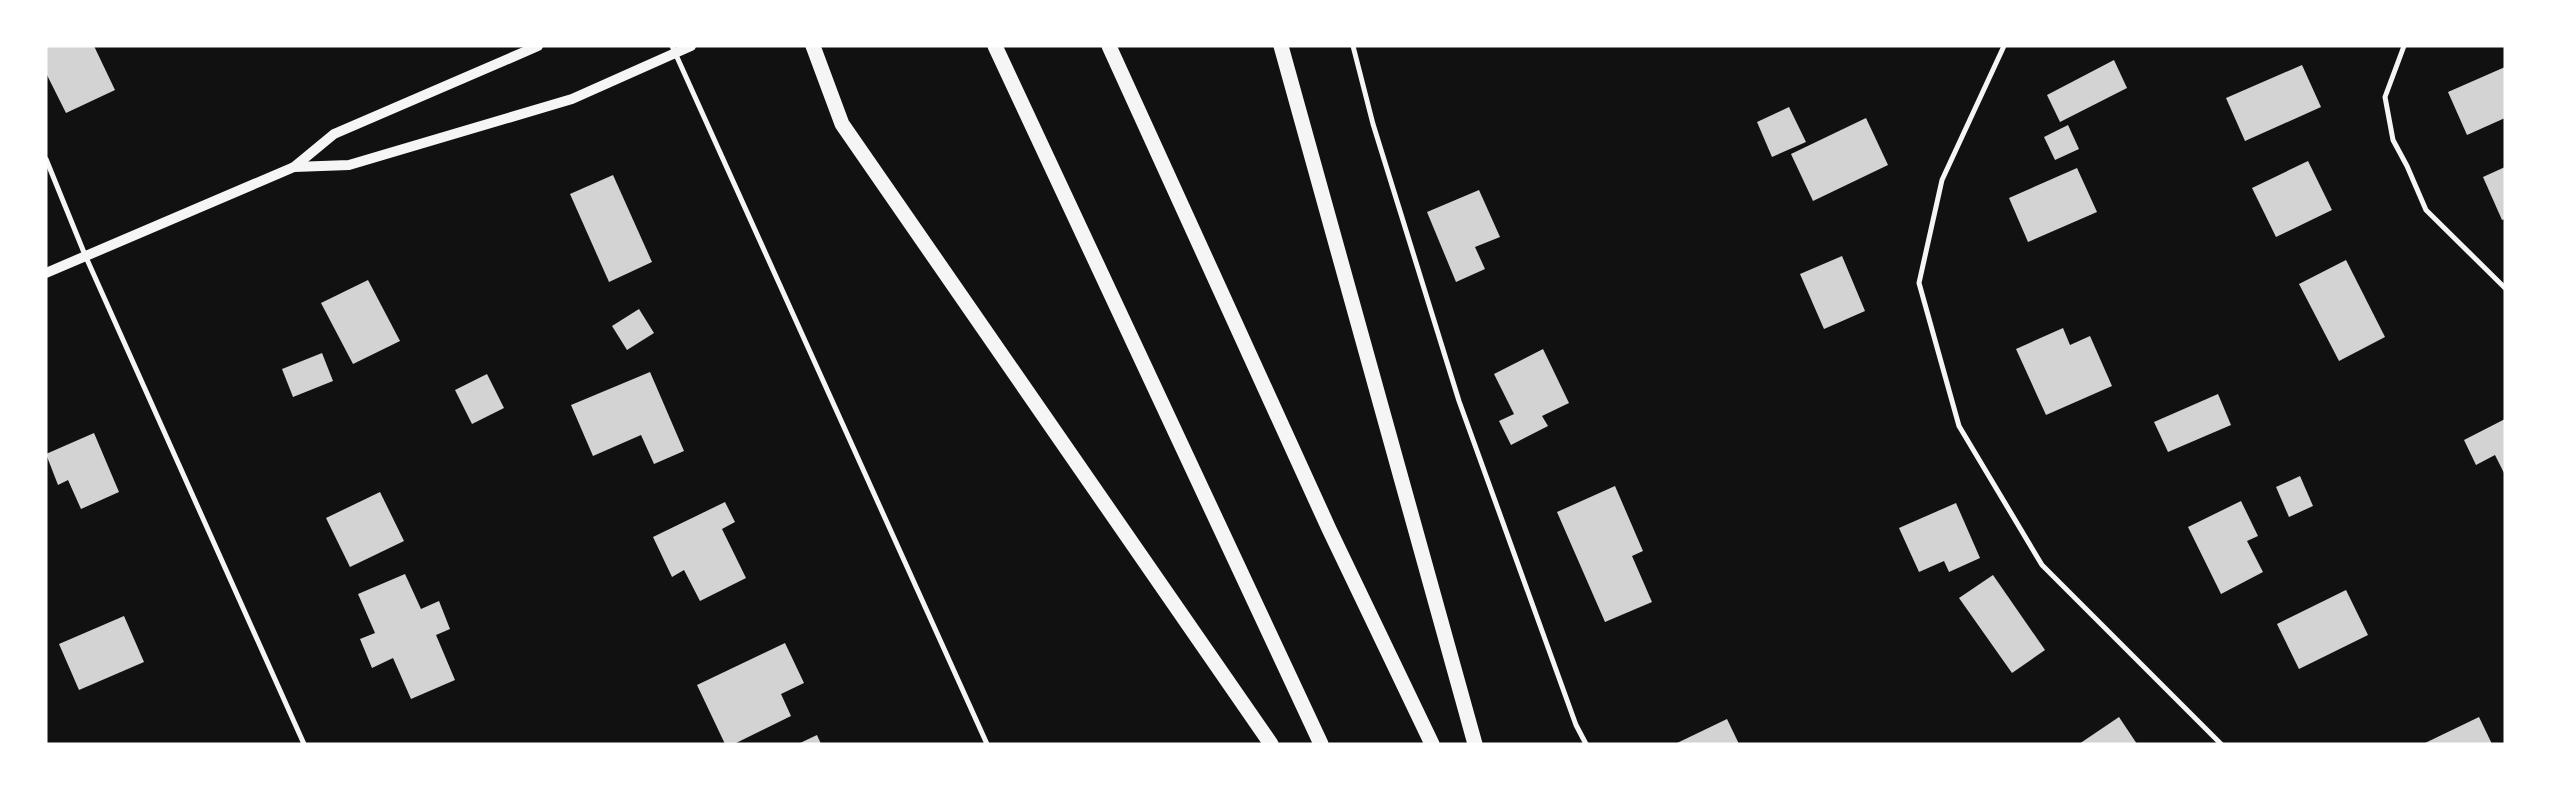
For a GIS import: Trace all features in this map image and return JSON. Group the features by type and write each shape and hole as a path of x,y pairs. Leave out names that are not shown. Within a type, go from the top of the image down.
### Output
{"highway":[{"path":"813,46 842,124 1271,744"},
{"path":"995,46 1321,744"},
{"path":"1109,46 1329,529 1432,744"},
{"path":"1281,46 1475,744"}],"main road":[{"path":"46,273 85,254 294,167 334,134 538,46"},
{"path":"294,167 349,165 572,99 674,50 691,46"}],"street":[{"path":"1353,46 1373,124 1459,401 1576,725 1586,744"},
{"path":"2004,46 1942,180 1919,284 1960,426 2042,566 2221,744"},
{"path":"2404,46 2385,97 2392,140 2407,166 2426,210 2505,288"},
{"path":"674,50 987,744"},
{"path":"46,160 85,254 304,744"}],"building":[{"path":"46,46 94,46 115,90 66,113 46,73"},
{"path":"2114,60 2127,88 2060,122 2047,95"},
{"path":"2302,65 2321,107 2245,141 2226,98"},
{"path":"2505,67 2505,118 2467,135 2448,92"},
{"path":"1789,107 1806,142 1772,157 1757,122"},
{"path":"1866,118 1888,165 1813,201 1791,154"},
{"path":"2068,125 2079,149 2055,160 2044,137"},
{"path":"2308,161 2332,210 2276,237 2252,188"},
{"path":"2505,167 2505,219 2502,220 2483,177"},
{"path":"2077,168 2097,212 2028,242 2009,198"},
{"path":"613,175 652,262 609,282 570,194"},
{"path":"1479,190 1500,237 1475,247 1485,269 1456,282 1427,212"},
{"path":"1842,256 1865,311 1824,329 1800,274"},
{"path":"2346,260 2385,337 2339,361 2299,284"},
{"path":"368,280 400,341 353,364 321,303"},
{"path":"639,309 654,333 627,350 612,326"},
{"path":"2063,328 2070,345 2090,336 2112,386 2046,415 2016,349"},
{"path":"1543,349 1569,403 1542,416 1548,426 1511,445 1499,421 1514,414 1494,374"},
{"path":"322,353 333,381 293,397 282,369"},
{"path":"650,372 684,451 654,464 641,435 593,456 571,405"},
{"path":"487,374 504,408 472,424 455,390"},
{"path":"2218,394 2231,425 2168,452 2154,422"},
{"path":"2505,419 2505,475 2495,455 2476,465 2464,440"},
{"path":"94,433 119,492 81,509 68,480 58,485 46,454"},
{"path":"2300,476 2313,506 2289,517 2276,487"},
{"path":"1615,486 1643,551 1632,556 1652,602 1605,622 1557,512"},
{"path":"380,492 404,541 350,567 326,518"},
{"path":"2241,501 2258,536 2247,541 2263,572 2221,594 2188,527"},
{"path":"725,502 735,522 722,529 746,578 700,601 684,570 672,577 653,537"},
{"path":"1956,503 1980,558 1949,572 1944,561 1919,572 1899,528"},
{"path":"405,574 421,609 439,601 450,629 436,635 455,680 411,699 393,658 372,668 360,639 375,633 358,594"},
{"path":"1993,575 2045,650 2012,673 1959,598"},
{"path":"2346,590 2368,635 2299,669 2277,624"},
{"path":"124,616 144,662 79,690 59,644"},
{"path":"785,643 804,683 781,694 791,716 734,744 725,744 697,685"},
{"path":"2119,717 2137,744 2079,744"},
{"path":"2479,717 2492,744 2423,744"},
{"path":"1727,719 1739,744 1675,744"},
{"path":"817,735 821,744 798,744"}]}
